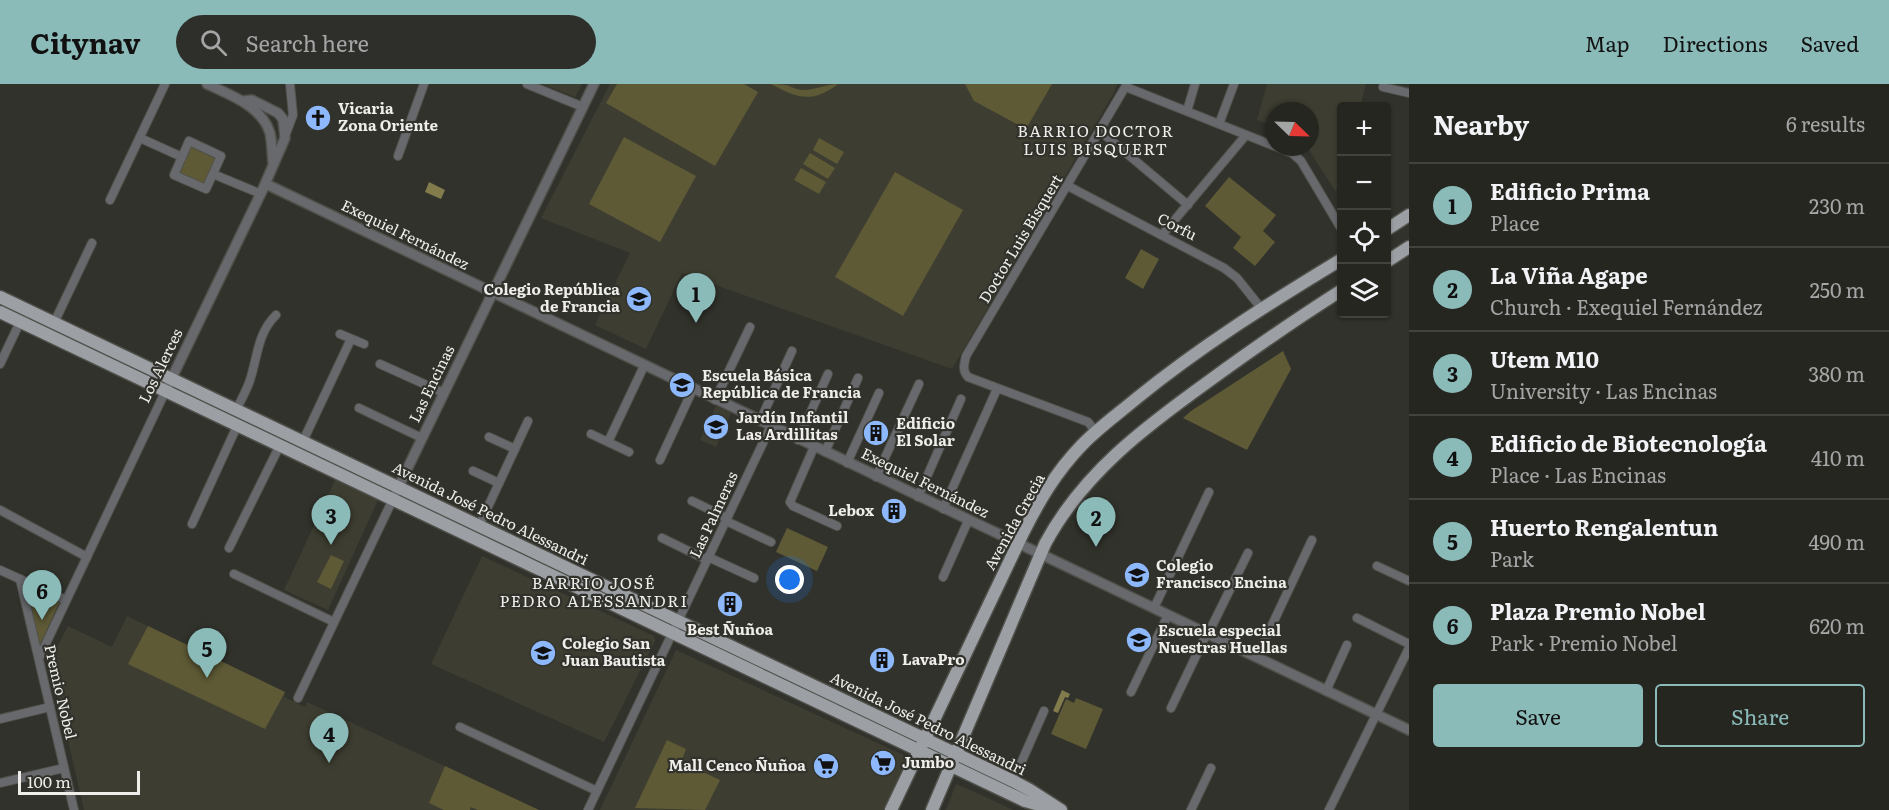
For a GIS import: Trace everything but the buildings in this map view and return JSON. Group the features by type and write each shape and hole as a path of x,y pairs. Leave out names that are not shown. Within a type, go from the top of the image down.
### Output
{"main road":[{"path":"1391,227 1409,216"},
{"path":"1391,259 1408,249"},
{"name":"Avenida Grecia","path":"891,810 1017,544 1044,493 1067,462 1096,432 1156,382 1261,308 1337,261"},
{"path":"932,810 1041,554 1067,507 1088,480 1117,453 1208,382 1275,333 1337,293"},
{"name":"Avenida José Pedro Alessandri","path":"0,297 399,487 676,626 922,744 954,759 1013,781 1060,810"},
{"name":"Avenida José Pedro Alessandri","path":"0,312 393,499 676,626"},
{"name":"Avenida José Pedro Alessandri","path":"954,759 1025,801 1060,810"}],"street":[{"path":"110,201 165,84"},
{"path":"207,84 243,101 265,123 277,140 284,139 284,119 278,113 252,100 243,101"},
{"name":"Los Alerces","path":"39,658 266,184 293,120 290,84"},
{"path":"398,156 424,84"},
{"path":"527,84 583,107"},
{"name":"Las Encinas","path":"298,698 594,84"},
{"path":"1187,111 1195,84"},
{"path":"1219,124 1234,84"},
{"path":"1127,85 1265,142"},
{"name":"Doctor Luis Bisquert","path":"997,389 968,377 964,372 966,356 1127,85"},
{"path":"1384,85 1409,93"},
{"path":"265,123 269,132 274,165"},
{"path":"1101,131 1188,205"},
{"path":"1162,235 1246,135"},
{"path":"140,138 182,157"},
{"path":"189,141 221,156 213,174 206,189 174,175 189,141"},
{"path":"1295,156 1301,161 1337,223"},
{"path":"213,174 261,194"},
{"name":"Exequiel Fernández","path":"266,184 1409,730"},
{"name":"Corfu","path":"1068,186 1224,268 1237,278 1261,308"},
{"path":"54,323 92,243"},
{"path":"236,410 250,380 258,344 276,315"},
{"path":"0,364 20,322"},
{"path":"716,400 750,327"},
{"path":"340,334 364,344"},
{"path":"303,441 351,339"},
{"path":"760,421 792,351"},
{"path":"380,364 444,393"},
{"path":"608,442 644,366"},
{"path":"798,440 828,374"},
{"path":"825,452 858,378"},
{"path":"876,477 919,384"},
{"path":"660,460 693,389"},
{"path":"943,509 997,389 1088,423 1096,432"},
{"path":"847,463 879,393"},
{"path":"918,497 961,399"},
{"path":"359,408 422,438"},
{"path":"479,526 528,421"},
{"path":"192,524 238,424"},
{"name":"Las Palmeras","path":"588,810 771,426"},
{"path":"591,434 629,452"},
{"path":"489,437 515,449"},
{"path":"229,548 279,445"},
{"path":"814,447 790,502 793,506 837,526"},
{"path":"473,471 499,483"},
{"path":"1154,608 1209,492"},
{"path":"692,501 771,542"},
{"path":"0,510 87,557"},
{"path":"943,577 968,521"},
{"path":"662,538 754,578"},
{"path":"1257,657 1312,540"},
{"path":"1172,708 1248,553"},
{"path":"1377,566 1409,581"},
{"path":"0,570 66,600"},
{"path":"234,574 334,622"},
{"name":"Premio Nobel","path":"20,579 74,810"},
{"path":"1131,692 1168,615"},
{"path":"1329,810 1409,646 1357,618"},
{"path":"1326,691 1347,645"},
{"path":"0,719 50,707"},
{"path":"1013,781 1044,711"},
{"path":"460,727 597,791"},
{"path":"0,783 64,768"},
{"path":"1191,810 1211,768"}],"shaded area":[{"path":"542,84 582,84 575,97"},
{"path":"610,84 1117,84 952,369 682,273 646,349 595,325 630,253 541,218"},
{"path":"617,84 744,84 758,92 715,166 606,103"},
{"path":"771,84 804,90 838,84 820,94 804,97"},
{"path":"965,84 1052,84 1026,129 974,101"},
{"path":"1267,84 1366,84 1361,102 1337,102 1336,192 1313,156 1319,156 1319,102 1265,102 1265,123 1257,120"},
{"path":"624,137 696,176 660,242 589,204"},
{"path":"819,138 844,152 837,164 813,150"},
{"path":"190,144 218,157 205,186 177,173"},
{"path":"810,153 835,168 828,179 803,164"},
{"path":"801,168 826,182 819,194 794,180"},
{"path":"895,172 963,210 903,316 835,277"},
{"path":"1229,177 1276,215 1263,231 1275,242 1255,266 1233,248 1241,237 1205,206"},
{"path":"429,182 445,190 441,199 425,192"},
{"path":"1141,249 1159,259 1143,289 1125,278"},
{"path":"1283,351 1291,369 1247,450 1183,418 1191,411"},
{"name":"Jardín Infantil Las Ardillitas","path":"716,406 731,413 716,447 700,440"},
{"path":"335,480 378,500 328,610 284,590"},
{"path":"787,528 828,547 817,571 776,552"},
{"path":"331,555 344,561 331,589 317,582"},
{"name":"Colegio San Juan Bautista","path":"482,556 654,636 655,641 604,742 431,664"},
{"name":"Colegio Francisco Encina","path":"1134,563 1148,569 1140,586 1126,580"},
{"path":"24,586 60,601 39,647"},
{"path":"127,616 285,692 284,697 305,707 307,702 539,810 84,810 50,661 68,626 112,647"},
{"path":"148,626 285,692 265,729 128,664"},
{"path":"676,650 908,757 883,810 600,810"},
{"path":"1062,690 1070,694 1068,698 1065,697 1058,713 1053,711"},
{"path":"1076,698 1103,709 1086,749 1051,734 1066,699 1074,703"},
{"path":"667,740 686,749 681,762 720,780 705,810 635,808"},
{"path":"445,766 539,810 478,810 471,807 470,810 444,810 429,803"},
{"path":"956,784 977,793 1013,810 946,810"}],"place":[{"name":"Vicaria Zona Oriente","path":"318,118"},
{"name":"Colegio República de Francia","path":"639,299"},
{"name":"Edificio Prima","path":"696,323"},
{"name":"Escuela Básica República de Francia","path":"682,385"},
{"name":"Jardín Infantil Las Ardillitas","path":"716,427"},
{"name":"Edificio El Solar","path":"876,433"},
{"name":"Lebox","path":"894,511"},
{"name":"Utem M10","path":"331,545"},
{"name":"La Viña Agape","path":"1096,547"},
{"name":"Colegio Francisco Encina","path":"1137,575"},
{"name":"Best Ñuñoa","path":"730,604"},
{"name":"Plaza Premio Nobel","path":"42,620"},
{"name":"Escuela especial Nuestras Huellas","path":"1139,640"},
{"name":"Colegio San Juan Bautista","path":"543,653"},
{"name":"LavaPro","path":"882,660"},
{"name":"Huerto Rengalentun","path":"207,678"},
{"name":"Edificio de Biotecnología","path":"329,763"},
{"name":"Jumbo","path":"883,763"},
{"name":"Mall Cenco Ñuñoa","path":"826,766"}],"district":[{"name":"BARRIO DOCTOR LUIS BISQUERT","path":"1096,140"},
{"name":"BARRIO JOSÉ PEDRO ALESSANDRI","path":"594,592"}]}
